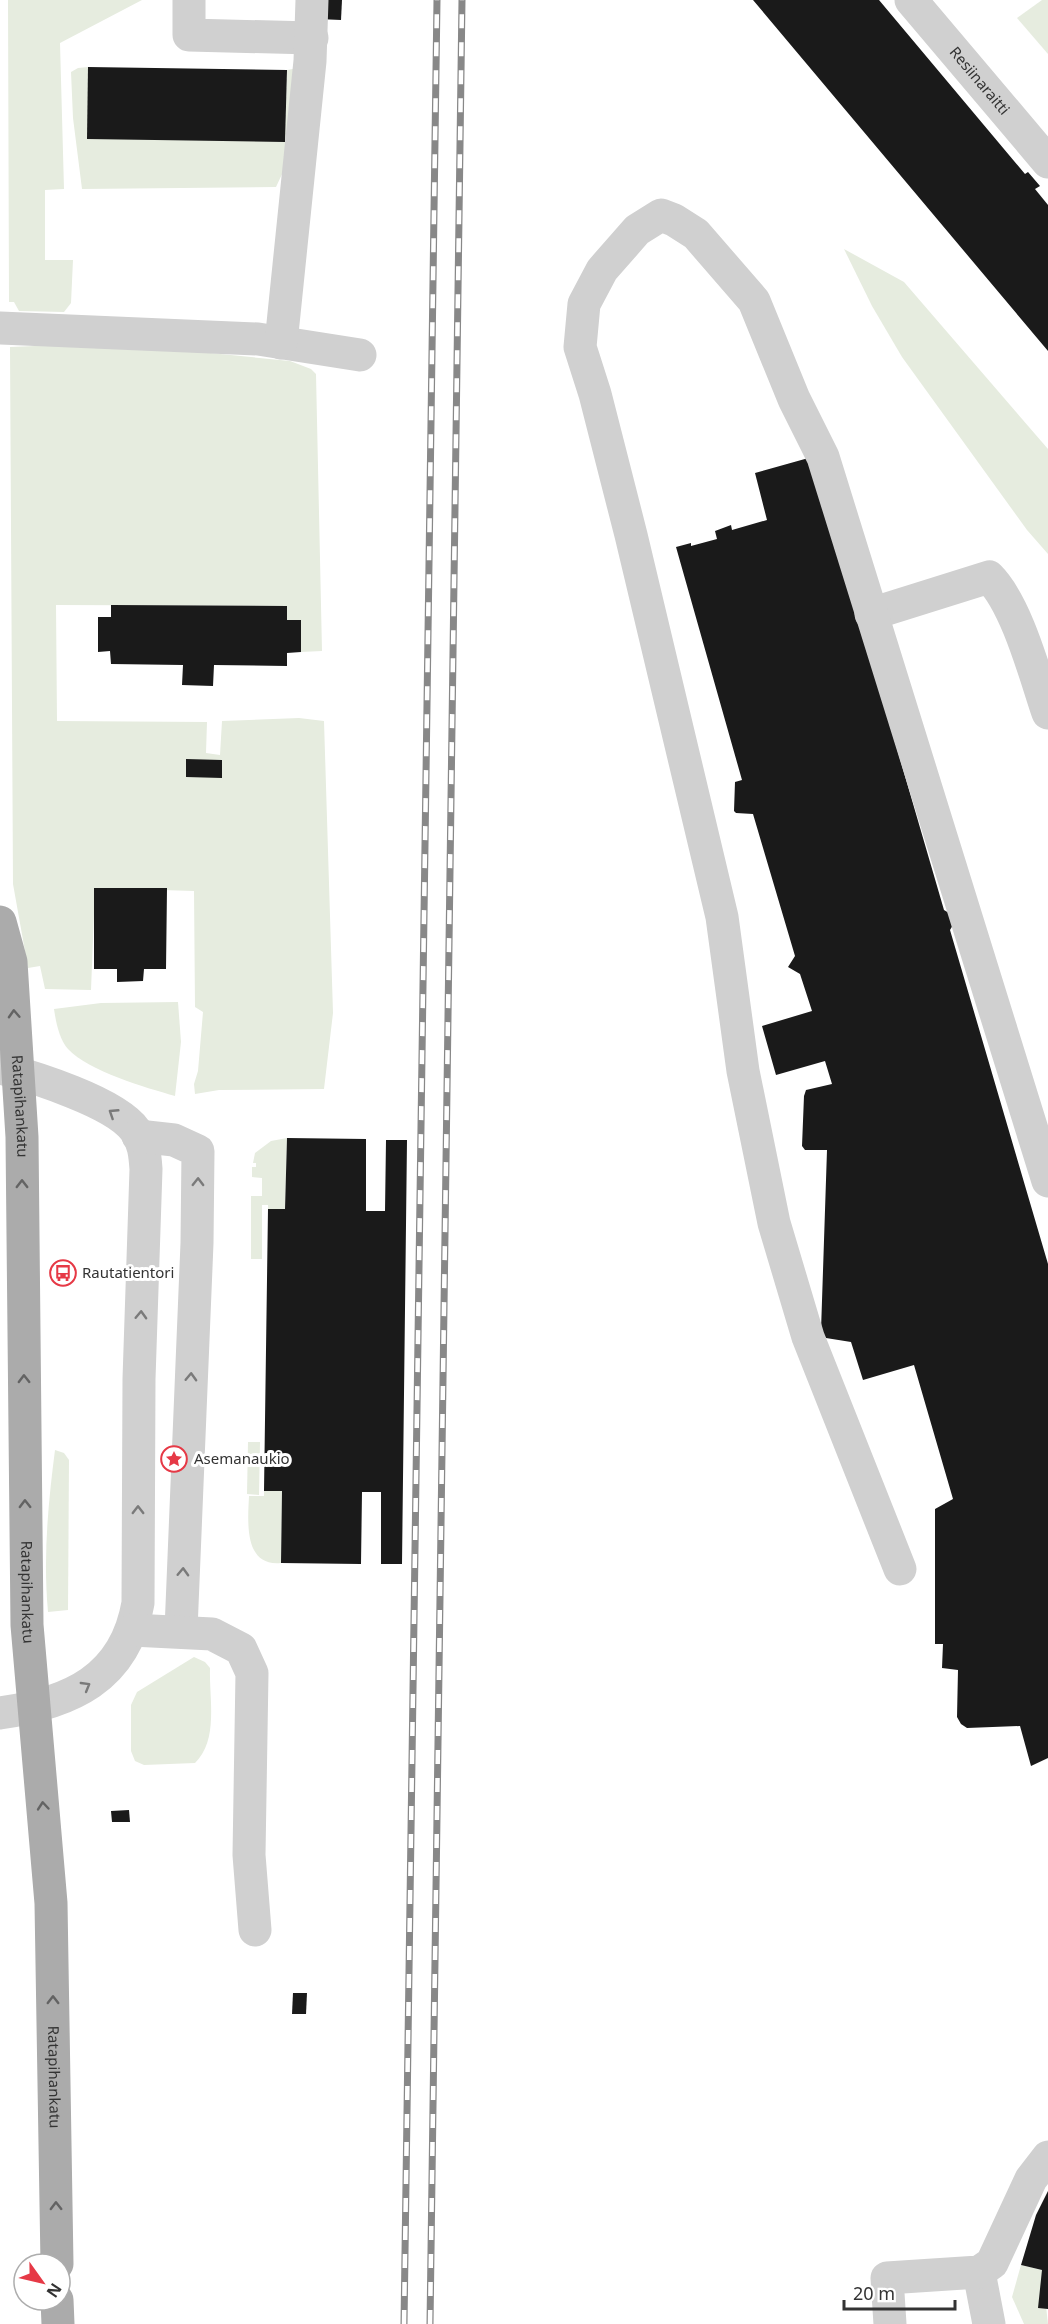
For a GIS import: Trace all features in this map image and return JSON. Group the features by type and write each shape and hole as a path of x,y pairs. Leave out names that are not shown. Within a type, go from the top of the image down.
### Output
{"main road":[{"name":"Ratapihankatu","path":"0,922 11,962 9,1070 22,1137 27,1625 32,1709 41,1779 51,1903 57,2252"}],"street":[{"path":"189,0 189,35 312,38"},
{"path":"281,342 312,38 312,0"},
{"name":"Resiinaraitti","path":"911,0 1048,162"},
{"path":"900,1569 808,1337 774,1223 743,1071 722,917 596,394 580,347 584,304 602,270 646,222 661,215 690,230 754,301 794,399 823,457 1048,1181"},
{"path":"0,328 258,339 360,355"},
{"path":"871,614 989,577 998,586 1022,636 1048,713"},
{"path":"0,1713 32,1709 71,1695 101,1676 119,1655 132,1630 138,1603 138,1379 146,1170 145,1149 134,1128 96,1102 9,1070"},
{"path":"138,1136 174,1140 198,1151 197,1243 181,1630"},
{"path":"132,1630 181,1630 212,1634 241,1649 252,1673 249,1855 255,1930"},
{"path":"890,2324 887,2278 979,2272 992,2263 1031,2179 1048,2157"},
{"path":"979,2272 989,2324"}],"shaded area":[{"path":"8,0 142,0 60,43 64,189 45,190 45,260 73,260 71,303 64,312 19,311 14,302 9,302"},
{"path":"1042,0 1048,0 1048,54 1017,18"},
{"path":"88,67 285,142 287,70 304,67 283,172 276,187 82,189 73,118 71,72 78,68"},
{"path":"844,249 904,282 1048,449 1048,554 1027,530 902,357 872,306"},
{"path":"109,343 290,361 311,369 316,374 322,651 301,652 301,620 287,620 287,606 56,605 57,721 207,722 206,753 220,755 222,721 299,718 324,721 333,1013 324,1089 219,1090 195,1094 194,1084 198,1071 203,1012 195,1007 194,891 95,888 91,990 45,989 40,966 28,968 13,884 10,347"},
{"path":"178,1002 181,1042 175,1096 119,1078 77,1057 62,1040 54,1009 101,1003"},
{"path":"287,1138 285,1209 268,1209 268,1205 262,1205 262,1259 251,1259 251,1196 262,1196 262,1178 252,1177 252,1167 256,1167 256,1163 253,1163 255,1153 271,1141"},
{"path":"248,1442 260,1442 259,1495 247,1494"},
{"path":"55,1450 64,1453 69,1460 68,1610 48,1612 47,1531"},
{"path":"264,1491 282,1491 281,1563 269,1562 260,1558 250,1540 249,1496 264,1496"},
{"path":"194,1657 205,1662 210,1668 210,1731 202,1754 195,1763 144,1765 135,1761 131,1751 131,1705 137,1692"},
{"path":"1021,2265 1042,2270 1048,2324 1024,2324 1012,2297"}],"building":[{"path":"319,0 342,0 341,20 318,19"},
{"path":"753,0 879,0 1025,174 1028,172 1040,186 1035,189 1048,205 1048,351"},
{"path":"88,67 287,70 285,142 87,139"},
{"path":"812,457 944,910 957,918 950,930 1048,1264 1048,1758 1031,1766 1020,1726 967,1728 961,1724 957,1717 958,1670 942,1668 943,1644 935,1644 935,1509 953,1499 914,1365 863,1380 851,1342 826,1338 821,1331 827,1150 805,1150 802,1146 804,1096 806,1090 832,1084 825,1061 776,1075 762,1026 812,1011 800,974 788,967 795,956 753,814 734,811 735,782 742,780 676,547 691,543 691,546 717,539 715,531 731,525 732,530 767,520 755,473"},
{"path":"111,605 287,606 287,620 301,620 301,652 287,653 287,666 214,665 213,686 182,685 183,665 111,664 110,651 98,652 98,617 111,617"},
{"path":"186,759 222,760 222,778 186,777"},
{"path":"94,888 167,888 166,969 144,969 143,981 117,982 117,969 94,969"},
{"path":"287,1138 366,1139 366,1211 385,1211 386,1140 407,1140 402,1564 381,1564 381,1492 362,1492 361,1564 281,1563 282,1491 264,1491 268,1209 285,1209"},
{"path":"129,1810 130,1822 112,1822 111,1811"},
{"path":"293,1993 307,1993 306,2014 292,2014"},
{"path":"1048,2191 1048,2309 1038,2308 1042,2270 1021,2265 1036,2215"}],"railway":[{"path":"404,2324 437,0"},
{"path":"430,2324 462,0"}],"place":[{"name":"Rautatientori","path":"63,1273"},
{"name":"Asemanaukio","path":"174,1459"}]}
